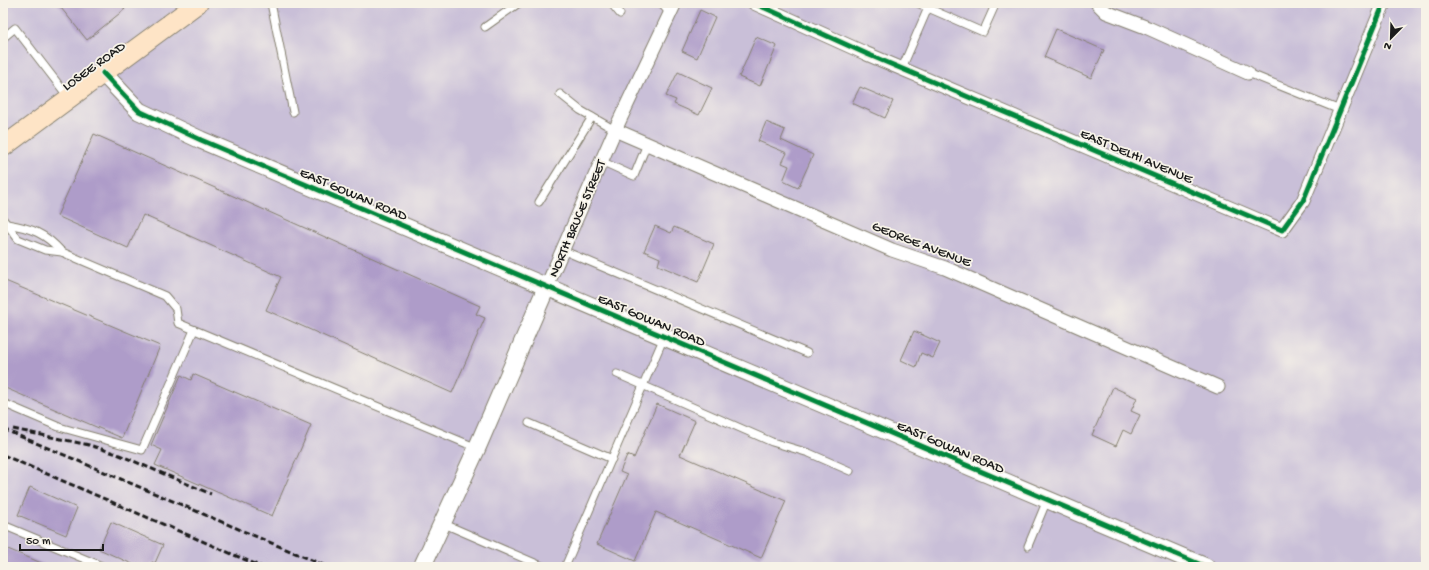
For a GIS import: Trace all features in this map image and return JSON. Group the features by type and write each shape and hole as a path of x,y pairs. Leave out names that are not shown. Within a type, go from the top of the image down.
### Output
{"main road":[{"name":"LOSEE ROAD","path":"3,147 198,3"}],"street":[{"name":"EAST DELHI AVENUE","path":"754,3 902,68 1282,230 1303,201 1384,3"},
{"path":"1097,3 1106,12 1148,28 1248,72"},
{"name":"NORTH BRUCE STREET","path":"422,567 477,448 601,161 672,8"},
{"name":"EAST GOWAN ROAD","path":"103,73 139,111 200,140 1206,567"},
{"name":"GEORGE AVENUE","path":"615,130 892,250 945,268 1218,387"}],"lane":[{"path":"271,3 293,112"},
{"path":"485,27 519,3"},
{"path":"611,3 620,14"},
{"path":"661,3 672,8"},
{"path":"918,3 983,32 996,3"},
{"path":"902,68 928,8"},
{"path":"3,38 16,28 69,98"},
{"path":"1248,72 1340,110"},
{"path":"560,94 592,117 615,130"},
{"path":"539,202 592,117"},
{"path":"601,161 634,176 646,144"},
{"path":"5,221 50,238 62,252"},
{"path":"5,221 18,239 24,242 45,250 62,252 165,296 176,309 178,323 477,448"},
{"path":"24,242 29,229"},
{"path":"562,250 807,353"},
{"path":"3,403 59,427 142,450 194,330"},
{"path":"565,567 664,337"},
{"path":"617,374 772,442 809,453 850,470"},
{"path":"529,423 612,459"},
{"path":"1028,546 1047,500"},
{"path":"442,523 544,567"},
{"path":"3,525 104,567"}],"shaded area":[{"path":"3,3 1426,3 1426,567 3,567"}],"building":[{"path":"57,3 120,3 125,9 87,40"},
{"path":"700,10 715,17 697,58 682,51"},
{"path":"1056,29 1104,50 1091,78 1044,57"},
{"path":"756,37 777,46 760,86 739,77"},
{"path":"678,72 712,88 699,115 674,104 676,100 666,96"},
{"path":"860,87 893,101 885,118 852,103"},
{"path":"766,122 785,130 781,140 813,155 798,188 783,181 789,166 782,163 787,153 758,141"},
{"path":"94,134 480,306 476,314 485,318 452,393 266,310 281,277 143,215 128,248 57,216"},
{"path":"655,226 671,233 674,227 714,244 698,282 658,265 660,258 644,251"},
{"path":"3,280 160,346 122,438 3,387"},
{"path":"914,331 940,343 933,358 921,353 916,367 901,360"},
{"path":"193,374 311,425 272,516 155,465 162,450 151,445 181,375 191,380"},
{"path":"1113,387 1137,398 1131,411 1140,415 1131,434 1123,430 1116,446 1092,435"},
{"path":"657,404 695,421 680,455 786,501 761,558 656,512 635,561 597,544 627,475 620,472 627,455 634,458"},
{"path":"30,487 77,508 66,535 18,515"},
{"path":"111,522 163,545 155,563 152,562 149,567 139,567 99,549"},
{"path":"3,547 51,567 3,567"}],"railway":[{"path":"3,429 328,567"},
{"path":"13,429 89,445 117,454 211,494"},
{"path":"3,455 262,567"}],"cycle path":[{"path":"754,3 867,54 1282,230 1303,201 1384,3"},
{"path":"103,73 139,111 201,140 1206,567"}]}
